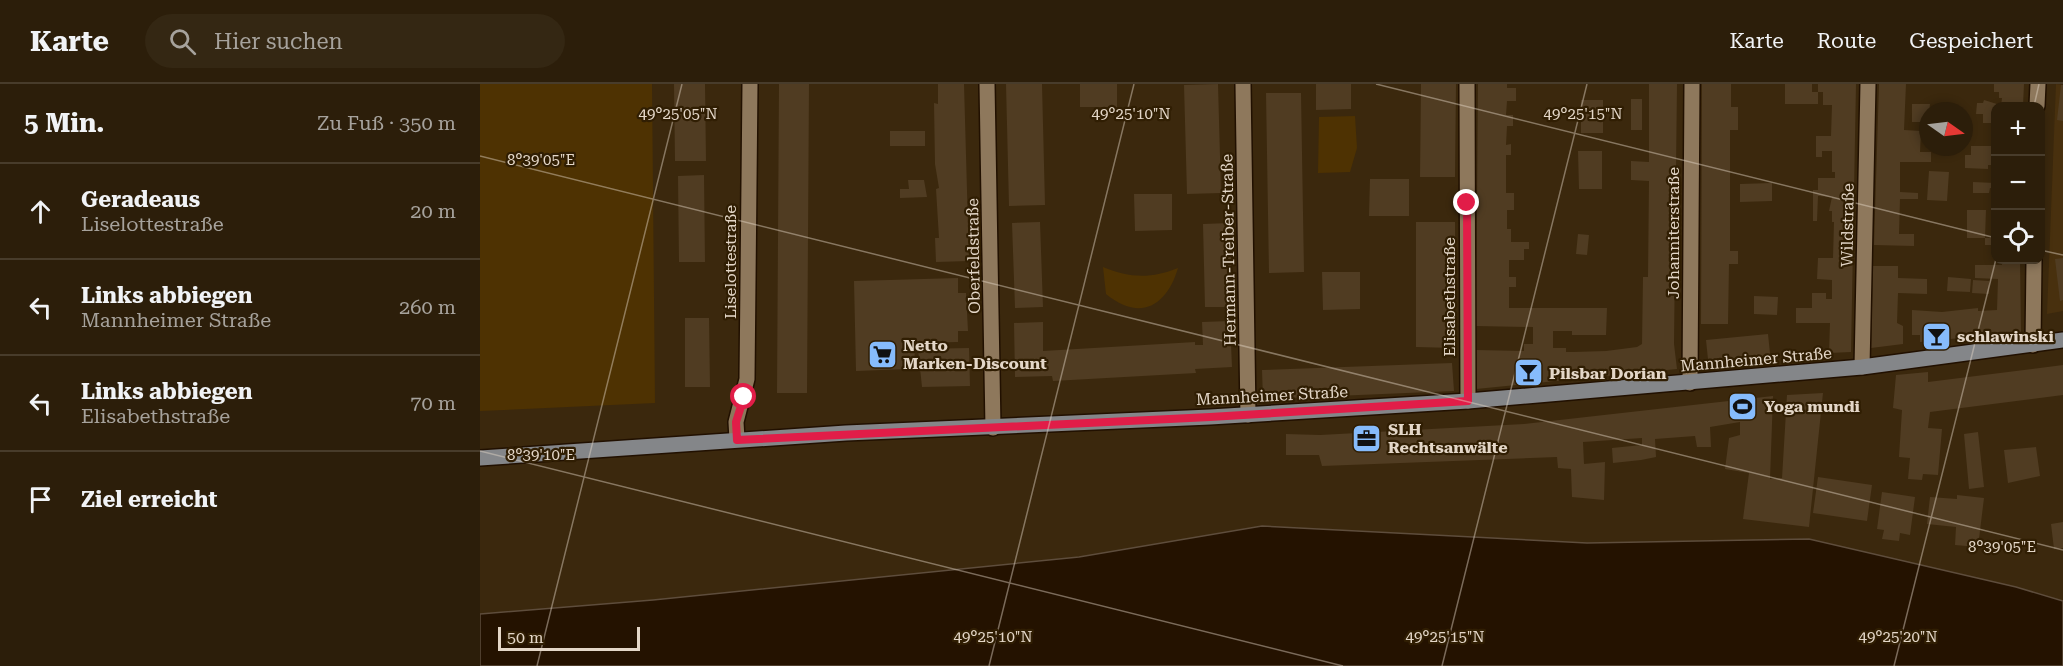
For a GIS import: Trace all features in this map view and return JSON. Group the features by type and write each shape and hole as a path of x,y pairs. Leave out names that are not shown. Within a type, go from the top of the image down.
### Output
{"street":[{"name":"Liselottestraße","path":"737,440 736,422 747,379 750,84"},
{"name":"Oberfeldstraße","path":"987,84 993,428"},
{"name":"Hermann-Treiber-Straße","path":"1243,84 1248,415"},
{"name":"Elisabethstraße","path":"1467,84 1468,401"},
{"name":"Johanniterstraße","path":"1690,383 1692,84"},
{"name":"Wildstraße","path":"1862,367 1868,84"},
{"path":"2037,84 2037,102"},
{"path":"2033,345 2034,264"},
{"name":"Mannheimer Straße","path":"480,458 737,440 1248,415 1468,401 1862,367 2063,340"}],"shaded area":[{"path":"480,84 652,84 655,403 480,411"},
{"path":"2056,84 2063,85 2063,311 2047,314"},
{"path":"1355,116 1357,148 1350,172 1318,173 1319,117"},
{"path":"1103,267 1140,276 1159,274 1178,268 1167,292 1151,306 1141,308 1130,307 1106,294"},
{"path":"1262,526 1587,543 1809,539 2016,587 2063,601 2063,666 480,666 480,614 653,600 1079,557"}],"building":[{"path":"674,84 705,84 706,161 675,161"},
{"path":"779,84 809,84 807,393 777,393"},
{"path":"938,84 964,84 969,261 936,262 935,238 939,238 936,189 939,188 935,164 934,103 938,104"},
{"path":"1006,84 1042,84 1045,205 1009,206"},
{"path":"1080,84 1117,84 1117,107 1080,107"},
{"path":"1218,84 1221,193 1187,194 1184,85"},
{"path":"1316,84 1351,84 1351,109 1316,110"},
{"path":"1421,84 1456,84 1455,177 1420,177"},
{"path":"1478,84 1507,84 1507,88 1516,88 1516,101 1507,101 1506,115 1513,115 1513,126 1507,126 1506,145 1511,144 1511,155 1506,155 1506,193 1514,193 1514,210 1507,210 1507,229 1511,229 1511,242 1529,242 1529,249 1524,249 1524,260 1509,260 1509,277 1516,277 1516,287 1509,287 1509,308 1607,308 1606,335 1572,335 1572,331 1553,331 1553,348 1566,348 1566,352 1573,352 1606,351 1637,347 1642,344 1643,277 1648,277 1649,181 1631,180 1631,161 1649,162 1649,84 1677,84 1674,344 1677,369 1476,389 1476,350 1524,351 1524,344 1533,344 1533,327 1476,326"},
{"path":"1702,84 1731,84 1731,107 1738,107 1738,130 1730,130 1730,251 1738,251 1738,264 1729,264 1728,324 1701,324"},
{"path":"1785,84 1812,84 1812,92 1818,92 1818,104 1785,104"},
{"path":"1818,84 1856,84 1851,352 1829,353 1830,323 1796,323 1796,308 1812,308 1812,293 1826,293 1826,299 1832,299 1832,280 1817,279 1818,258 1833,258 1834,222 1832,222 1832,211 1829,211 1832,197 1818,196 1817,221 1813,221 1813,190 1818,190 1818,178 1835,178 1835,172 1832,172 1832,151 1822,151 1822,157 1816,157 1816,136 1831,136 1832,105 1823,105 1823,92 1818,92"},
{"path":"1879,84 1906,84 1904,130 1919,131 1919,156 1931,156 1931,162 1900,162 1900,192 1918,193 1918,199 1900,199 1899,234 1914,234 1914,246 1874,245"},
{"path":"1994,84 2024,84 2023,102 2002,102 1999,92 1994,92"},
{"path":"2061,85 2063,85 2063,121 2057,120"},
{"path":"1266,93 1301,93 1304,272 1269,273"},
{"path":"1631,99 1642,99 1642,130 1631,130"},
{"path":"1581,100 1603,100 1603,133 1581,133"},
{"path":"1984,100 1991,102 1991,123 1983,123 1983,114 1976,114 1977,103 1983,103"},
{"path":"1912,104 1919,104 1919,122 1912,122"},
{"path":"890,131 925,131 925,146 890,146"},
{"path":"1973,146 1991,146 1991,165 1988,165 1988,169 1965,168 1965,156 1973,156"},
{"path":"1578,151 1602,151 1602,189 1579,189"},
{"path":"1929,171 1949,172 1947,201 1927,200"},
{"path":"704,175 705,262 679,262 678,176"},
{"path":"1370,179 1409,179 1409,216 1369,216"},
{"path":"908,180 924,180 927,197 900,198 900,189 909,189"},
{"path":"1973,182 1991,183 1989,193 1973,193"},
{"path":"1772,183 1772,201 1740,202 1740,184"},
{"path":"1134,194 1172,194 1172,230 1135,231"},
{"path":"1967,210 1986,210 1985,238 1967,238"},
{"path":"1040,222 1043,307 1015,308 1012,223"},
{"path":"1416,222 1455,222 1455,348 1416,347"},
{"path":"1230,223 1232,307 1205,307 1203,224"},
{"path":"1578,234 1589,235 1587,255 1576,254"},
{"path":"1985,238 1991,238 1991,245 1985,245"},
{"path":"2063,258 2063,300 2060,301 2055,259"},
{"path":"2020,264 2021,332 1920,342 1920,335 1912,335 1912,310 1942,312 1978,308 1978,311 1997,310 1998,279 1975,278 1975,265"},
{"path":"1873,266 1898,266 1898,278 1927,279 1927,294 1898,293 1897,323 1903,326 1903,344 1871,348"},
{"path":"1322,272 1360,272 1360,309 1323,310"},
{"path":"1948,277 1971,279 1970,292 1947,291"},
{"path":"958,278 958,293 966,293 968,331 958,331 958,342 914,343 915,363 907,363 908,369 856,371 854,281"},
{"path":"1973,280 1989,281 1989,294 1972,293"},
{"path":"1754,296 1778,297 1777,315 1754,314"},
{"path":"685,318 709,318 710,387 685,387"},
{"path":"1230,321 1232,367 1195,369 1196,373 1053,381 1052,376 1015,377 1014,323 1043,322 1043,351 1195,342 1195,345 1203,345 1202,322"},
{"path":"1768,334 1771,363 1709,369 1706,340"},
{"path":"969,348 970,386 922,387 918,349"},
{"path":"1452,363 1454,391 1263,399 1262,370"},
{"path":"2063,365 2063,395 1930,412 1928,428 1942,429 1938,475 1923,474 1922,480 1908,479 1910,458 1899,457 1902,410 1893,408 1896,375 1928,372 1928,382"},
{"path":"1823,393 1809,527 1743,519 1749,473 1725,469 1729,438 1740,435 1740,422 1710,427 1711,447 1697,447 1695,436 1655,439 1656,457 1641,460 1613,463 1612,448 1642,445 1642,438 1583,442 1584,464 1605,462 1604,500 1572,497 1571,469 1558,468 1557,457 1322,466 1319,455 1286,455 1286,434 1320,435 1524,424 1773,396 1770,479 1782,478 1787,395"},
{"path":"1978,432 1984,487 1969,489 1964,434"},
{"path":"2036,447 2040,476 2008,483 2004,450"},
{"path":"1818,477 1872,485 1867,521 1813,513"},
{"path":"1882,492 1915,497 1910,535 1900,533 1899,541 1882,539 1884,530 1877,529"},
{"path":"1957,495 1984,498 1978,547 1955,545 1956,527 1927,524 1930,497 1957,499"},
{"path":"2063,522 2063,548 2054,549 2051,524"}],"place":[{"name":"schlawinski","path":"1936,336"},
{"name":"Netto Marken-Discount","path":"882,354"},
{"name":"Pilsbar Dorian","path":"1528,373"},
{"name":"Yoga mundi","path":"1743,406"},
{"name":"SLH Rechtsanwälte","path":"1367,438"}],"route":[{"path":"744,397 736,422 737,440 1210,417 1468,401 1467,203"}]}
